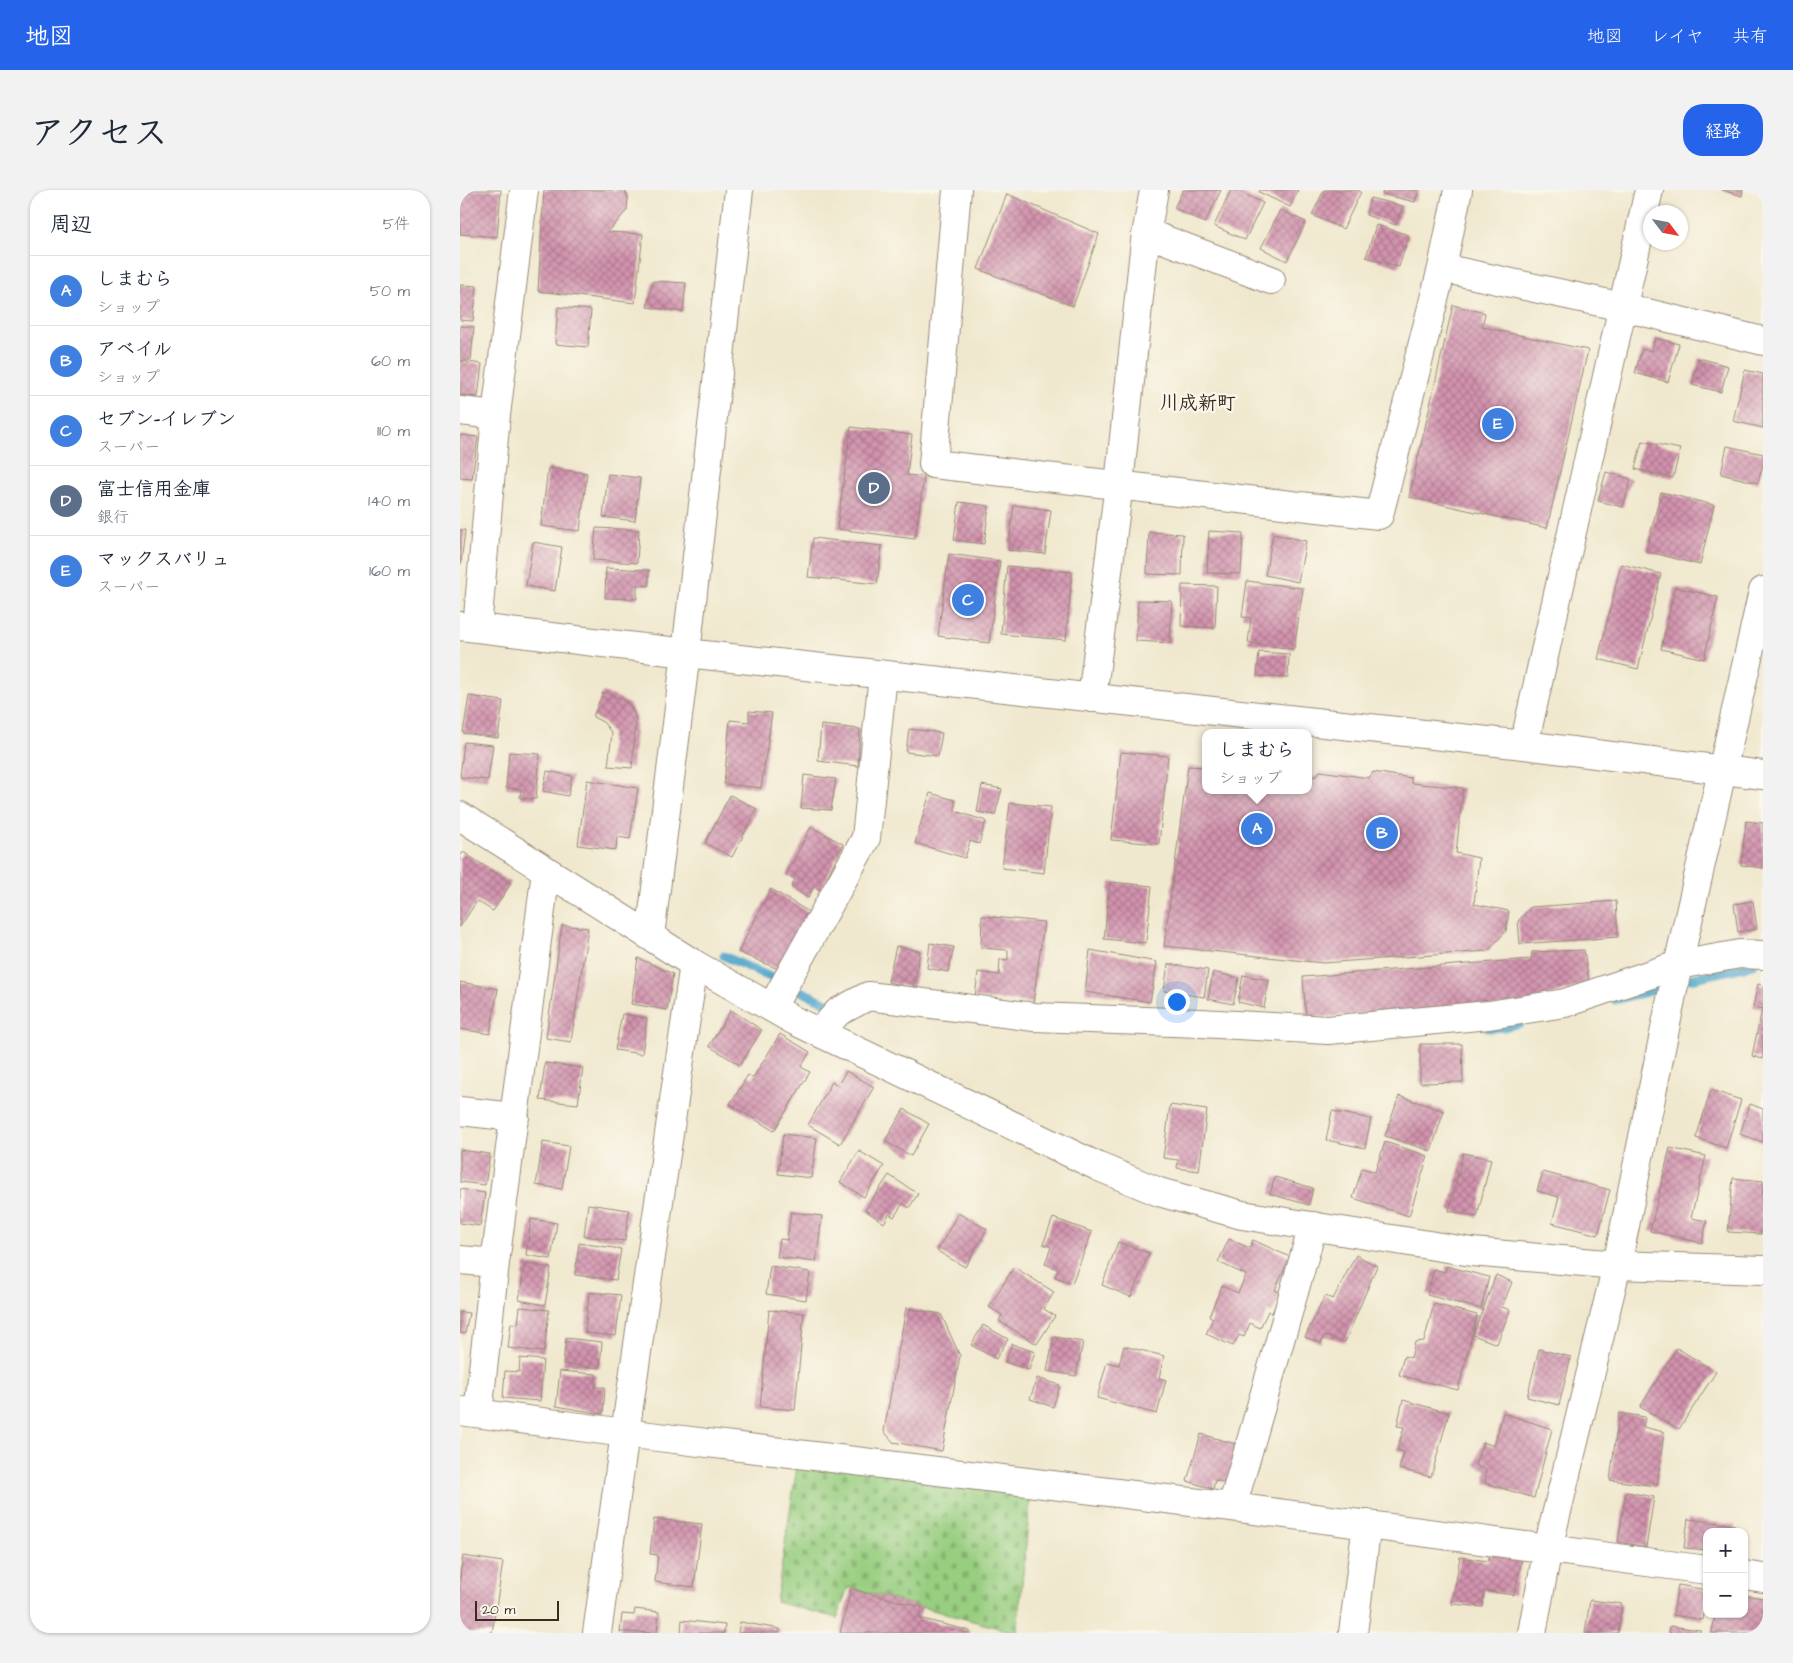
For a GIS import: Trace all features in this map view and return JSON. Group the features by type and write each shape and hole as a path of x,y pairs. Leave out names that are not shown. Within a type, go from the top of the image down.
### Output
{"street":[{"path":"524,190 469,627 686,653 1524,745 1763,775"},
{"path":"650,936 686,653 738,190"},
{"path":"957,190 933,464 1379,515 1442,268 1458,190"},
{"path":"1092,698 1119,484 1147,233 1154,190"},
{"path":"1524,745 1649,190"},
{"path":"1147,233 1271,280"},
{"path":"1442,268 1622,307 1763,341"},
{"path":"460,411 496,415"},
{"path":"1532,1633 1548,1548 1617,1265 1678,965 1763,591"},
{"path":"779,994 866,838 883,675"},
{"path":"460,816 694,964 779,994 795,1020 1099,1167 1159,1192 1242,1215 1472,1252 1617,1265 1763,1270"},
{"path":"546,871 495,1264 469,1412 625,1433 1367,1524 1703,1569"},
{"path":"820,1032 838,1012 868,996 1034,1017 1328,1030 1490,1015 1565,1003 1678,965 1740,954 1763,955"},
{"path":"597,1633 694,964"},
{"path":"460,1111 515,1117"},
{"path":"1232,1507 1314,1226"},
{"path":"460,1260 495,1264"},
{"path":"1353,1633 1367,1524"},
{"path":"1748,1576 1763,1578"}],"green space":[{"path":"798,1460 1031,1494 1017,1633 848,1587 837,1618 776,1602"}],"building":[{"path":"460,190 501,190 497,237 460,234"},
{"path":"544,190 625,190 628,198 627,210 608,232 643,234 635,303 538,291"},
{"path":"1183,190 1221,190 1205,223 1174,208"},
{"path":"1231,190 1236,190 1263,203 1245,240 1214,226"},
{"path":"1260,190 1298,190 1290,207 1259,192"},
{"path":"1324,190 1357,190 1361,192 1343,229 1312,215"},
{"path":"1383,190 1419,190 1415,202 1382,194"},
{"path":"1722,190 1743,190 1742,196"},
{"path":"1007,194 1099,234 1073,306 978,269"},
{"path":"1370,198 1403,206 1396,225 1366,215"},
{"path":"1280,210 1306,222 1287,261 1261,248"},
{"path":"1376,225 1409,235 1399,267 1366,257"},
{"path":"653,281 686,283 683,312 647,307"},
{"path":"460,285 477,286 473,321 460,320"},
{"path":"1453,305 1485,313 1482,327 1588,350 1547,528 1409,497"},
{"path":"558,307 591,310 588,347 555,344"},
{"path":"460,326 474,327 471,360 460,360"},
{"path":"1655,338 1679,344 1668,382 1635,373 1642,349 1652,351"},
{"path":"1699,358 1728,366 1721,392 1692,385"},
{"path":"460,361 482,364 478,397 460,395"},
{"path":"1745,370 1763,374 1763,428 1733,421"},
{"path":"851,427 912,435 907,475 924,477 915,539 837,529"},
{"path":"460,435 478,437 472,479 460,478"},
{"path":"1642,441 1680,449 1673,478 1635,469"},
{"path":"1727,446 1763,454 1763,464 1758,483 1721,474"},
{"path":"548,468 587,473 580,531 541,526"},
{"path":"1606,472 1631,479 1623,507 1598,501"},
{"path":"608,474 640,478 635,521 603,517"},
{"path":"1661,492 1714,505 1700,565 1646,551"},
{"path":"959,502 989,506 984,544 954,540"},
{"path":"1014,505 1051,510 1045,554 1008,550"},
{"path":"596,528 639,530 637,563 593,560"},
{"path":"460,530 465,530 461,564 460,564"},
{"path":"1209,531 1243,533 1241,574 1207,573"},
{"path":"1149,532 1183,534 1182,575 1147,574"},
{"path":"1273,534 1306,541 1298,582 1265,575"},
{"path":"813,538 882,546 877,584 808,577"},
{"path":"533,542 562,547 555,591 526,586"},
{"path":"949,554 1000,561 989,643 938,636"},
{"path":"1621,564 1661,574 1638,669 1598,659"},
{"path":"1007,566 1072,572 1066,640 1001,634"},
{"path":"606,568 649,570 649,586 637,585 637,599 605,598"},
{"path":"1247,581 1303,588 1294,649 1248,643 1251,618 1242,617"},
{"path":"1182,585 1217,586 1215,628 1181,626"},
{"path":"1675,587 1718,597 1704,659 1661,649"},
{"path":"1138,600 1172,601 1170,643 1136,641"},
{"path":"1259,652 1289,654 1288,678 1257,676"},
{"path":"603,692 619,698 630,705 636,719 632,768 608,766 612,733 603,722 593,717"},
{"path":"469,696 503,701 498,738 463,733"},
{"path":"749,711 772,713 761,788 724,784 730,720 749,722"},
{"path":"821,725 860,729 858,766 818,761"},
{"path":"909,729 942,733 938,756 906,752"},
{"path":"464,742 493,745 488,780 460,777"},
{"path":"509,752 540,754 536,799 520,798 521,789 506,788"},
{"path":"1121,752 1168,756 1159,844 1111,840"},
{"path":"1188,766 1202,767 1202,794 1312,794 1312,775 1315,777 1320,771 1369,778 1373,772 1411,778 1411,783 1463,788 1456,853 1479,858 1474,904 1509,911 1506,931 1488,951 1323,963 1164,946"},
{"path":"547,771 572,776 568,796 543,791"},
{"path":"804,775 836,779 831,810 801,808"},
{"path":"587,780 638,788 630,839 617,837 616,850 578,845"},
{"path":"982,785 1002,789 995,815 977,812"},
{"path":"930,793 955,800 955,811 986,821 979,844 970,841 965,858 915,843"},
{"path":"730,795 757,809 732,857 705,843"},
{"path":"1010,803 1051,807 1044,873 1002,868"},
{"path":"1746,821 1763,823 1763,868 1741,865"},
{"path":"811,827 843,844 821,890 814,887 808,898 791,887 795,879 786,875"},
{"path":"463,852 511,883 493,911 477,901 460,927 460,857"},
{"path":"1110,882 1152,886 1146,943 1104,939"},
{"path":"771,889 809,912 778,969 738,952"},
{"path":"1616,901 1618,937 1520,944 1518,921 1531,907"},
{"path":"1753,901 1757,929 1738,932 1734,904"},
{"path":"982,916 1044,922 1033,1003 975,998 978,972 999,975 1000,959 1008,960 1008,950 981,948"},
{"path":"562,925 588,928 571,1042 546,1038"},
{"path":"930,943 954,947 948,972 927,968"},
{"path":"896,946 920,951 913,988 888,982"},
{"path":"1090,950 1157,962 1150,1002 1085,992"},
{"path":"1584,950 1589,983 1523,1004 1306,1018 1303,977 1531,959 1532,952"},
{"path":"638,958 673,974 667,1010 631,1004"},
{"path":"1168,964 1208,970 1204,997 1164,991"},
{"path":"1213,972 1239,978 1233,1004 1208,999"},
{"path":"1243,975 1269,980 1264,1008 1238,1002"},
{"path":"460,982 498,989 490,1034 460,1029"},
{"path":"1758,984 1763,985 1763,1009 1753,1007"},
{"path":"1763,1009 1763,1059 1752,1056"},
{"path":"731,1010 762,1030 740,1065 709,1046"},
{"path":"622,1014 647,1018 642,1054 615,1050"},
{"path":"780,1034 810,1052 801,1067 810,1072 774,1131 730,1104 748,1075 753,1078"},
{"path":"1420,1044 1462,1044 1463,1082 1420,1083"},
{"path":"545,1063 583,1068 578,1104 540,1100"},
{"path":"846,1071 874,1087 840,1144 808,1125 832,1082 838,1085"},
{"path":"1711,1090 1741,1100 1726,1148 1696,1138"},
{"path":"1399,1096 1444,1111 1431,1151 1385,1136"},
{"path":"1750,1104 1763,1109 1763,1142 1740,1134"},
{"path":"1170,1105 1207,1110 1199,1171 1177,1168 1178,1160 1163,1158"},
{"path":"904,1109 929,1124 911,1156 885,1141"},
{"path":"1332,1111 1371,1119 1365,1148 1326,1140"},
{"path":"783,1134 817,1138 811,1178 778,1174"},
{"path":"543,1142 569,1146 562,1189 536,1185"},
{"path":"1385,1142 1428,1156 1409,1216 1353,1198 1362,1168 1375,1172"},
{"path":"1670,1148 1706,1156 1691,1218 1707,1221 1702,1243 1650,1231"},
{"path":"460,1150 490,1154 485,1185 460,1182"},
{"path":"859,1151 884,1166 864,1197 840,1182"},
{"path":"1463,1153 1491,1159 1477,1217 1449,1211"},
{"path":"1543,1172 1610,1190 1598,1235 1552,1223 1559,1197 1537,1191"},
{"path":"889,1175 918,1194 909,1208 903,1203 894,1217 889,1214 884,1223 865,1210"},
{"path":"1275,1177 1313,1188 1309,1205 1270,1194"},
{"path":"1733,1178 1763,1181 1761,1234 1728,1232"},
{"path":"460,1189 485,1193 480,1226 460,1223"},
{"path":"588,1204 629,1210 625,1241 584,1236"},
{"path":"791,1212 822,1216 816,1262 777,1257 780,1239 787,1240"},
{"path":"958,1213 987,1229 965,1267 937,1251"},
{"path":"1053,1218 1092,1232 1072,1283 1055,1277 1058,1269 1045,1264 1051,1247 1043,1244"},
{"path":"531,1219 557,1223 551,1259 526,1255"},
{"path":"1229,1239 1250,1248 1253,1240 1290,1257 1275,1290 1281,1293 1272,1313 1268,1311 1260,1328 1250,1323 1244,1337 1239,1335 1233,1346 1206,1334 1213,1318 1209,1316 1222,1286 1238,1293 1246,1275 1218,1262"},
{"path":"1118,1242 1149,1253 1131,1297 1102,1285"},
{"path":"579,1243 621,1249 616,1280 575,1275"},
{"path":"1356,1255 1377,1266 1345,1342 1324,1336 1321,1343 1305,1337 1325,1296 1333,1299"},
{"path":"525,1264 551,1268 545,1305 519,1300"},
{"path":"770,1266 810,1272 806,1300 766,1294"},
{"path":"1446,1266 1489,1277 1481,1309 1427,1295 1434,1269 1445,1272"},
{"path":"1014,1267 1054,1292 1044,1309 1055,1316 1037,1344 999,1321 1002,1315 989,1307"},
{"path":"1496,1275 1512,1282 1502,1307 1510,1310 1497,1344 1473,1335"},
{"path":"589,1292 621,1295 616,1336 585,1333"},
{"path":"1434,1304 1477,1315 1458,1390 1399,1375 1404,1356 1411,1358 1415,1342 1424,1341"},
{"path":"520,1307 549,1310 544,1352 508,1348 511,1323 518,1324"},
{"path":"906,1308 941,1314 960,1356 942,1451 893,1442 884,1431"},
{"path":"769,1310 804,1313 795,1410 760,1407"},
{"path":"460,1312 469,1313 465,1334 460,1333"},
{"path":"983,1325 1008,1339 996,1359 971,1345"},
{"path":"1054,1337 1083,1342 1076,1376 1047,1371"},
{"path":"566,1338 602,1342 600,1368 563,1364"},
{"path":"1012,1344 1035,1352 1029,1370 1005,1362"},
{"path":"1124,1346 1164,1356 1159,1378 1166,1380 1157,1414 1097,1398 1107,1362 1119,1365"},
{"path":"1677,1348 1716,1372 1679,1429 1640,1407"},
{"path":"1539,1349 1571,1357 1559,1405 1527,1397"},
{"path":"520,1358 543,1360 540,1401 503,1398 505,1371 519,1372"},
{"path":"560,1371 596,1374 595,1387 605,1387 603,1414 556,1406"},
{"path":"1037,1378 1060,1385 1053,1407 1030,1399"},
{"path":"1403,1400 1449,1413 1431,1477 1399,1469 1404,1452 1397,1450 1404,1427 1397,1426"},
{"path":"1503,1413 1552,1429 1534,1498 1485,1483 1486,1470 1475,1465 1483,1442 1494,1446"},
{"path":"1619,1413 1645,1417 1643,1427 1664,1432 1657,1486 1610,1480"},
{"path":"1201,1434 1239,1445 1228,1483 1215,1480 1213,1489 1187,1481"},
{"path":"1626,1492 1654,1497 1646,1547 1618,1542"},
{"path":"654,1519 702,1524 694,1587 655,1582 658,1555 650,1554"},
{"path":"1688,1519 1735,1525 1735,1528 1703,1528 1703,1550 1684,1548"},
{"path":"1492,1548 1523,1554 1514,1595 1484,1591 1483,1607 1452,1604 1460,1557 1488,1561"},
{"path":"463,1556 503,1562 492,1633 460,1633 460,1577"},
{"path":"1678,1585 1703,1589 1703,1620 1673,1615"},
{"path":"851,1589 922,1607 919,1618 970,1631 970,1633 840,1633"},
{"path":"1748,1596 1763,1598 1763,1633 1712,1633 1714,1618 1748,1618"},
{"path":"1590,1600 1622,1604 1618,1633 1585,1633"},
{"path":"635,1609 659,1612 657,1633 620,1632 622,1614 634,1615"},
{"path":"682,1620 725,1625 724,1633 681,1633"},
{"path":"740,1622 780,1629 779,1633 738,1633"},
{"path":"1670,1626 1700,1630 1700,1633 1669,1633"}],"waterway":[{"path":"724,956 838,1008"},
{"path":"1690,979 1753,965"},
{"path":"1615,1000 1663,988"},
{"path":"1488,1028 1520,1023"}],"place":[{"name":"マックスバリュ","path":"1498,424"},
{"name":"富士信用金庫","path":"874,488"},
{"name":"セブン-イレブン","path":"968,600"},
{"name":"しまむら","path":"1257,829"},
{"name":"アベイル","path":"1382,833"}],"district":[{"name":"川成新町","path":"1198,402"}]}
